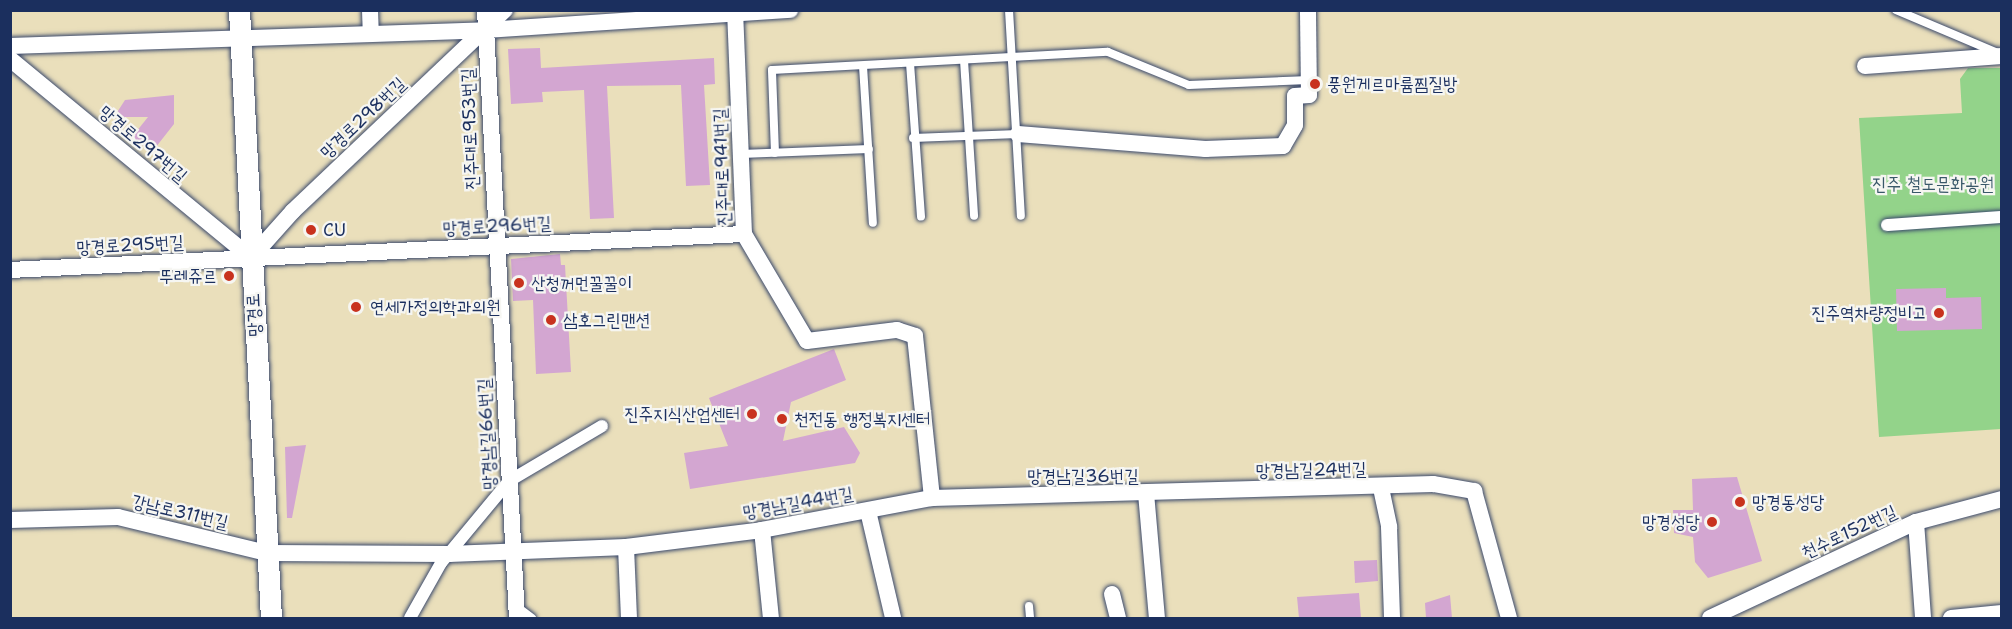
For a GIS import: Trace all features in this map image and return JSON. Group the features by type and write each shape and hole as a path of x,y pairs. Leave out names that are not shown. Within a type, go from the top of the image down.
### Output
{"street":[{"name":"망경로","path":"239,10 271,618"},
{"path":"370,10 371,33"},
{"name":"진주대로953번길","path":"484,10 495,247"},
{"name":"망경로298번길","path":"251,258 293,210 505,10"},
{"path":"10,46 486,30 736,11 790,10"},
{"path":"1018,134 1205,149 1283,146 1295,125 1294,96 1309,95 1308,10"},
{"name":"진주대로941번길","path":"736,11 744,234 807,341 897,330 915,336 932,498"},
{"path":"1865,66 2001,55"},
{"name":"망경로297번길","path":"10,59 251,258"},
{"path":"1887,225 2001,217"},
{"name":"망경로296번길","path":"251,258 744,234"},
{"name":"망경남길66번길","path":"495,247 516,612"},
{"name":"망경로295번길","path":"10,270 251,258"},
{"path":"410,618 449,554 509,481 602,426"},
{"path":"1381,488 1433,484 1474,491 1509,618"},
{"name":"망경남길24번길","path":"1146,493 1381,488 1389,527 1392,618"},
{"name":"망경남길36번길","path":"868,511 932,498 1146,493 1157,618"},
{"path":"1916,522 2001,499"},
{"name":"망경남길44번길","path":"449,554 626,547 762,530 868,511 893,618"},
{"name":"강남로311번길","path":"10,520 118,517 267,553 449,554"},
{"name":"천수로152번길","path":"1710,618 1916,522 1923,618"},
{"path":"762,530 771,618"},
{"path":"626,547 629,618"},
{"path":"1112,594 1118,618"},
{"path":"1951,618 2001,613"}],"lane":[{"path":"1009,10 1014,58 1021,216"},
{"path":"1896,10 2001,55"},
{"path":"775,153 772,70 1108,52 1189,85 1309,80"},
{"path":"964,60 974,216"},
{"path":"910,63 913,138 921,217"},
{"path":"863,66 873,224"},
{"path":"913,138 1018,134"},
{"path":"741,154 869,149"},
{"path":"1029,606 1030,618"},
{"path":"516,612 532,618"}],"green space":[{"name":"진주 철도문화공원","path":"1968,68 2001,68 2001,429 1879,437 1859,118 1962,113 1960,79"}],"building":[{"path":"540,48 541,68 714,58 715,84 704,85 710,185 686,186 681,85 607,86 614,218 590,219 584,90 542,92 543,102 511,104 508,49"},
{"path":"174,95 174,124 152,152 132,137 148,117 114,117 125,100"},
{"name":"삼호그린맨션","path":"560,254 561,265 565,265 571,372 536,374 533,300 513,301 511,259"},
{"name":"진주역차량정비고","path":"1946,288 1946,298 1981,297 1982,329 1897,331 1896,289"},
{"name":"진주지식산업센터","path":"834,349 846,380 791,402 783,441 844,427 860,453 855,463 690,489 684,453 728,446 709,398"},
{"path":"306,445 292,518 287,518 285,447"},
{"name":"망경성당","path":"1737,477 1762,561 1708,578 1695,562 1693,537 1674,533 1673,510 1693,510 1692,479"},
{"path":"1377,560 1378,581 1355,583 1354,561"},
{"path":"1359,593 1361,618 1299,618 1297,597"},
{"path":"1450,595 1452,618 1426,618 1425,603"}],"place":[{"name":"풍원게르마륨찜질방","path":"1315,84"},
{"name":"CU","path":"311,230"},
{"name":"뚜레쥬르","path":"229,276"},
{"name":"산청꺼먼꿀꿀이","path":"519,283"},
{"name":"연세가정의학과의원","path":"356,307"},
{"name":"진주역차량정비고","path":"1939,313"},
{"name":"삼호그린맨션","path":"551,320"},
{"name":"진주지식산업센터","path":"752,414"},
{"name":"천전동 행정복지센터","path":"782,419"},
{"name":"망경동성당","path":"1740,502"},
{"name":"망경성당","path":"1712,522"}]}
